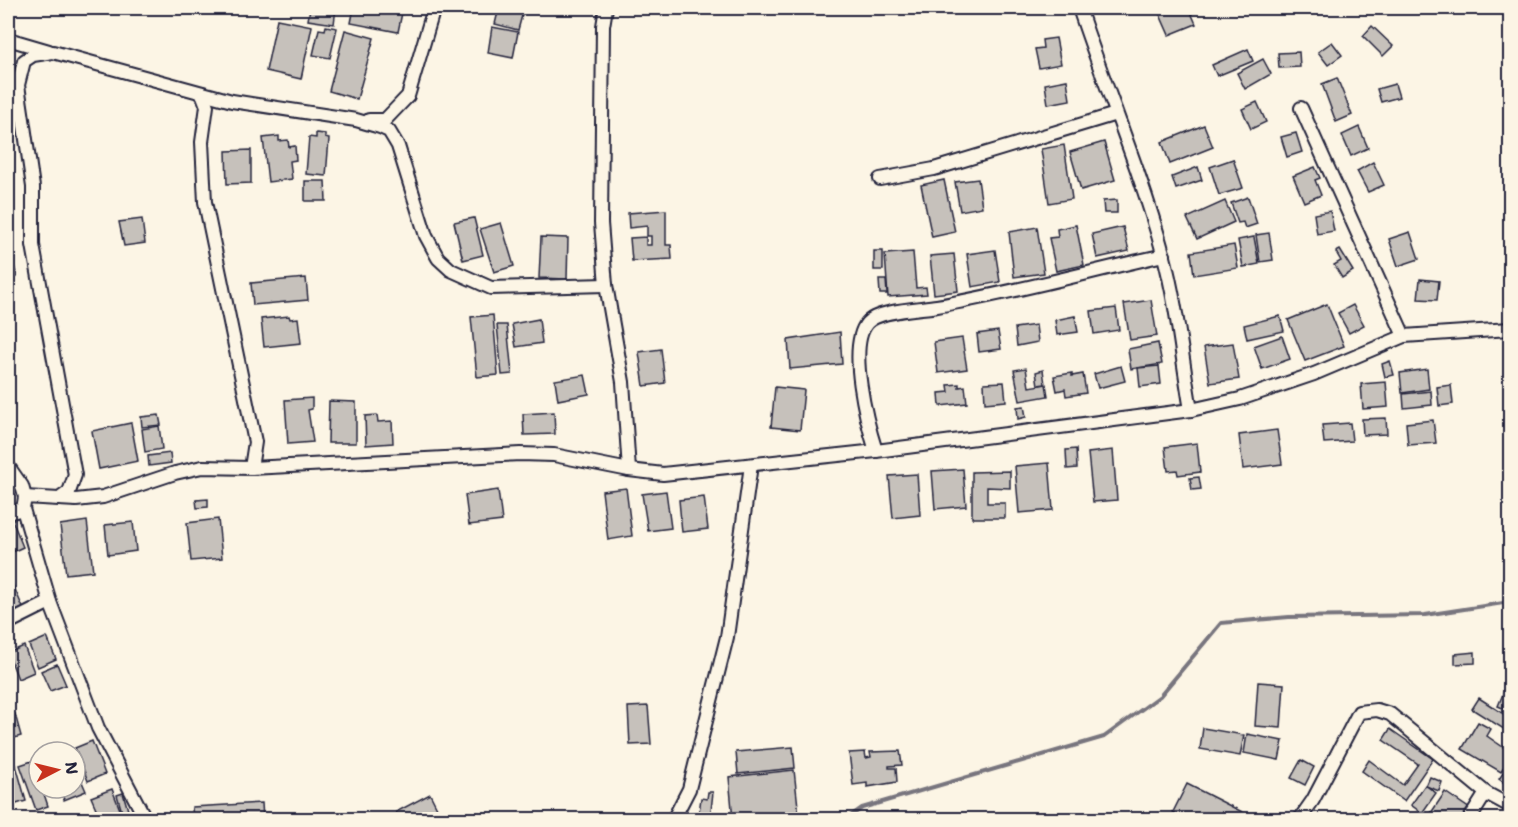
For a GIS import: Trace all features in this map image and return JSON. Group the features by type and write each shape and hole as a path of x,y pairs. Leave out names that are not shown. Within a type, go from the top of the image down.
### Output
{"street":[{"path":"8,39 232,101 356,120 385,120 402,105 416,74 434,8"},
{"path":"601,8 603,26 601,223 606,285 622,382 629,470"},
{"path":"603,26 606,8"},
{"path":"1079,8 1137,168 1164,255 1191,410"},
{"path":"53,52 33,55 24,61 18,85 33,187 33,245 71,443 75,475 69,492 62,497"},
{"path":"201,93 207,114 202,142 206,202 255,442 251,468"},
{"path":"207,114 232,101"},
{"path":"1301,108 1404,336"},
{"path":"880,179 934,168 1116,114"},
{"path":"356,120 389,131 398,146 426,236 438,258 452,270 491,288 606,285"},
{"path":"876,451 867,423 858,351 860,333 868,321 887,314 938,306 1164,255"},
{"path":"8,513 24,503 62,497 76,500 103,497 175,473 202,467 251,468 520,454 554,455 629,470 663,474 876,451 1191,410 1240,399 1304,377 1404,336 1510,329"},
{"path":"673,819 689,789 727,637 751,465"},
{"path":"8,466 22,486 24,503 50,602 98,728 146,819"},
{"path":"8,623 50,602"},
{"path":"1299,819 1313,800 1359,712 1377,710 1390,714 1486,793 1510,806"},
{"path":"1469,819 1486,793"}],"building":[{"path":"310,8 336,8 334,24 308,20"},
{"path":"354,8 403,8 398,32 351,23"},
{"path":"499,8 524,8 518,30 495,24"},
{"path":"1157,8 1189,8 1196,24 1169,35"},
{"path":"277,19 312,26 301,79 266,71"},
{"path":"326,26 337,28 330,58 313,55 319,29 325,30"},
{"path":"1372,26 1393,46 1383,56 1363,36"},
{"path":"492,27 518,32 513,58 488,53"},
{"path":"345,30 374,38 357,99 329,91"},
{"path":"1056,38 1061,64 1039,68 1035,49 1043,48 1042,40"},
{"path":"1332,42 1342,55 1328,65 1318,52"},
{"path":"1248,49 1253,61 1217,76 1212,65"},
{"path":"1299,52 1300,67 1279,68 1278,53"},
{"path":"1263,59 1271,74 1245,89 1237,73"},
{"path":"1337,78 1352,115 1336,122 1322,84"},
{"path":"1067,80 1070,100 1048,104 1045,84"},
{"path":"1395,84 1399,97 1381,102 1377,89"},
{"path":"1257,102 1266,122 1251,129 1242,109"},
{"path":"1204,125 1213,147 1170,164 1162,142"},
{"path":"1359,127 1368,148 1351,156 1342,135"},
{"path":"316,133 325,134 325,138 329,139 326,176 306,174 309,137 316,138"},
{"path":"1296,133 1302,152 1287,157 1281,137"},
{"path":"279,136 279,141 288,140 289,147 295,146 296,160 290,161 292,179 268,182 263,138"},
{"path":"1104,142 1115,180 1081,190 1070,152"},
{"path":"1064,145 1072,199 1049,203 1041,149"},
{"path":"251,150 251,183 227,184 226,151"},
{"path":"1233,159 1243,188 1219,195 1210,167"},
{"path":"1373,162 1384,185 1368,192 1357,171"},
{"path":"1198,167 1202,180 1176,189 1172,177"},
{"path":"1315,167 1320,178 1315,180 1321,195 1304,202 1293,176"},
{"path":"978,179 982,207 960,211 955,182"},
{"path":"944,180 955,232 932,237 921,185"},
{"path":"305,181 325,181 326,201 305,201"},
{"path":"1248,197 1257,224 1245,228 1243,222 1238,223 1231,203"},
{"path":"1117,200 1117,213 1104,213 1103,201"},
{"path":"1225,201 1234,222 1197,239 1187,218"},
{"path":"666,210 666,245 671,245 672,259 632,261 630,238 646,237 646,245 651,245 651,236 647,236 647,226 629,228 628,213"},
{"path":"1330,211 1334,231 1317,234 1314,214"},
{"path":"474,218 483,255 463,260 454,222"},
{"path":"142,219 145,243 124,246 119,222"},
{"path":"501,223 514,266 494,272 480,229"},
{"path":"1076,225 1084,265 1056,271 1049,238 1058,237 1057,229"},
{"path":"1037,227 1044,273 1014,277 1009,232"},
{"path":"1123,227 1129,251 1097,258 1092,234"},
{"path":"1410,232 1419,259 1398,266 1389,239"},
{"path":"1269,233 1273,260 1260,262 1256,235"},
{"path":"541,237 568,238 567,279 539,278"},
{"path":"1254,237 1259,264 1243,267 1238,240"},
{"path":"1234,245 1238,268 1194,275 1191,252"},
{"path":"10,250 17,277 8,279 8,251"},
{"path":"995,250 1000,282 972,287 967,254"},
{"path":"1340,250 1353,271 1342,278 1334,265 1341,261 1336,252"},
{"path":"874,251 883,251 883,270 874,270"},
{"path":"913,252 916,288 926,287 927,294 888,297 885,254"},
{"path":"954,254 958,291 934,294 930,256"},
{"path":"306,278 308,300 253,305 251,283"},
{"path":"1420,279 1439,281 1437,300 1418,299"},
{"path":"879,280 886,280 887,294 880,294"},
{"path":"1151,300 1157,336 1130,340 1124,304"},
{"path":"1327,304 1344,346 1305,361 1288,320"},
{"path":"1353,305 1364,325 1349,333 1338,313"},
{"path":"1116,308 1119,330 1094,334 1091,311"},
{"path":"493,315 498,375 477,377 471,317"},
{"path":"289,316 290,319 298,318 301,343 264,347 261,319"},
{"path":"1075,316 1078,332 1057,335 1055,320"},
{"path":"1280,316 1284,331 1247,339 1244,325"},
{"path":"539,319 542,343 516,347 512,324"},
{"path":"497,325 507,325 512,374 502,375"},
{"path":"1036,325 1038,342 1017,346 1015,328"},
{"path":"998,331 1001,349 979,352 977,334"},
{"path":"840,332 842,364 790,369 788,340"},
{"path":"1282,336 1290,359 1262,369 1254,346"},
{"path":"962,338 967,369 938,373 934,342"},
{"path":"1158,343 1162,364 1131,369 1128,349"},
{"path":"1233,343 1239,379 1210,383 1204,347"},
{"path":"661,349 665,383 644,386 639,352"},
{"path":"1390,361 1394,375 1385,377 1382,364"},
{"path":"1121,366 1125,381 1098,388 1094,374"},
{"path":"1159,366 1161,384 1140,387 1138,368"},
{"path":"1026,368 1029,387 1046,384 1048,396 1020,401 1014,370"},
{"path":"1427,369 1429,389 1402,393 1400,373"},
{"path":"1043,370 1045,384 1038,385 1036,372"},
{"path":"1072,373 1072,376 1083,374 1086,393 1066,396 1065,389 1057,391 1054,376"},
{"path":"585,375 589,394 558,400 555,380"},
{"path":"1004,382 1006,401 985,403 984,383"},
{"path":"1386,382 1388,407 1363,409 1361,384"},
{"path":"959,384 959,387 965,386 967,403 940,406 939,393 949,392 948,385"},
{"path":"1451,385 1453,404 1439,406 1437,387"},
{"path":"775,387 804,390 800,430 771,427"},
{"path":"1431,391 1432,405 1404,408 1403,394"},
{"path":"312,398 312,409 308,410 313,442 288,444 285,400"},
{"path":"329,401 356,402 356,443 328,443"},
{"path":"1024,406 1026,417 1018,419 1017,407"},
{"path":"554,412 555,434 524,435 523,414"},
{"path":"159,415 161,425 142,427 141,417"},
{"path":"377,415 378,422 392,421 393,443 366,445 365,416"},
{"path":"1386,418 1387,434 1363,435 1362,419"},
{"path":"1433,420 1436,443 1408,445 1406,423"},
{"path":"131,423 138,461 99,469 92,431"},
{"path":"1350,423 1352,441 1324,443 1322,425"},
{"path":"159,426 162,449 145,452 142,429"},
{"path":"1277,430 1282,464 1243,469 1239,435"},
{"path":"1197,443 1200,472 1178,475 1177,470 1168,471 1165,447"},
{"path":"1076,449 1077,468 1067,469 1066,450"},
{"path":"1113,450 1117,500 1093,502 1088,453"},
{"path":"170,453 171,463 149,466 148,456"},
{"path":"1049,463 1053,510 1019,513 1015,466"},
{"path":"963,469 966,506 935,509 932,471"},
{"path":"1010,471 1010,488 987,487 987,503 1005,503 1005,518 972,518 972,472"},
{"path":"917,474 920,515 893,518 889,476"},
{"path":"1199,477 1201,489 1192,490 1190,478"},
{"path":"626,488 632,536 608,540 602,491"},
{"path":"498,490 502,521 469,525 465,495"},
{"path":"666,491 671,528 648,531 642,494"},
{"path":"704,497 708,529 682,532 679,500"},
{"path":"208,499 208,507 197,508 196,500"},
{"path":"218,519 222,558 191,561 187,523"},
{"path":"87,521 93,571 66,574 60,525"},
{"path":"13,522 23,547 8,554 8,524"},
{"path":"133,522 136,551 108,555 105,525"},
{"path":"13,585 24,610 8,617 8,587"},
{"path":"47,637 56,659 38,667 29,645"},
{"path":"24,646 34,672 18,679 8,653"},
{"path":"1475,652 1475,663 1455,664 1455,654"},
{"path":"57,664 66,685 50,691 41,671"},
{"path":"1510,677 1510,711 1498,706"},
{"path":"1258,682 1284,684 1281,728 1255,726"},
{"path":"1479,698 1510,718 1510,733 1472,709"},
{"path":"648,706 651,744 630,745 628,707"},
{"path":"15,714 21,736 8,740 8,716"},
{"path":"1478,722 1491,729 1487,736 1503,747 1508,739 1510,741 1510,756 1501,772 1462,749"},
{"path":"1203,728 1244,735 1240,756 1200,749"},
{"path":"1390,729 1433,759 1404,801 1362,771 1369,760 1403,785 1418,764 1383,740"},
{"path":"1247,734 1283,741 1279,760 1244,753"},
{"path":"92,741 105,774 88,781 87,778 87,743"},
{"path":"793,747 795,768 738,774 736,752"},
{"path":"900,751 902,765 889,766 889,768 896,768 897,782 867,787 867,783 853,785 849,753 865,752 866,758 871,757 870,752"},
{"path":"1301,760 1314,767 1305,785 1291,778"},
{"path":"27,763 27,785 20,765"},
{"path":"1510,763 1510,787 1499,779"},
{"path":"16,765 26,801 13,805 8,786 8,767"},
{"path":"794,770 799,816 733,820 729,777"},
{"path":"1430,777 1442,782 1439,791 1426,786"},
{"path":"1187,784 1257,820 1187,820 1173,812"},
{"path":"1425,785 1436,793 1422,813 1411,805"},
{"path":"112,789 124,820 101,820 91,797"},
{"path":"708,792 713,792 710,820 698,820 701,798 707,799"},
{"path":"1445,792 1470,809 1463,820 1433,820 1429,816"},
{"path":"123,793 128,810 122,812 117,795"},
{"path":"430,794 443,820 400,820 396,812"},
{"path":"32,800 46,800 48,806 36,810"},
{"path":"262,803 263,820 193,820 192,807"}],"waterway":[{"path":"845,820 862,808 1104,737 1160,696 1221,623 1289,617 1425,615 1510,602"}]}
